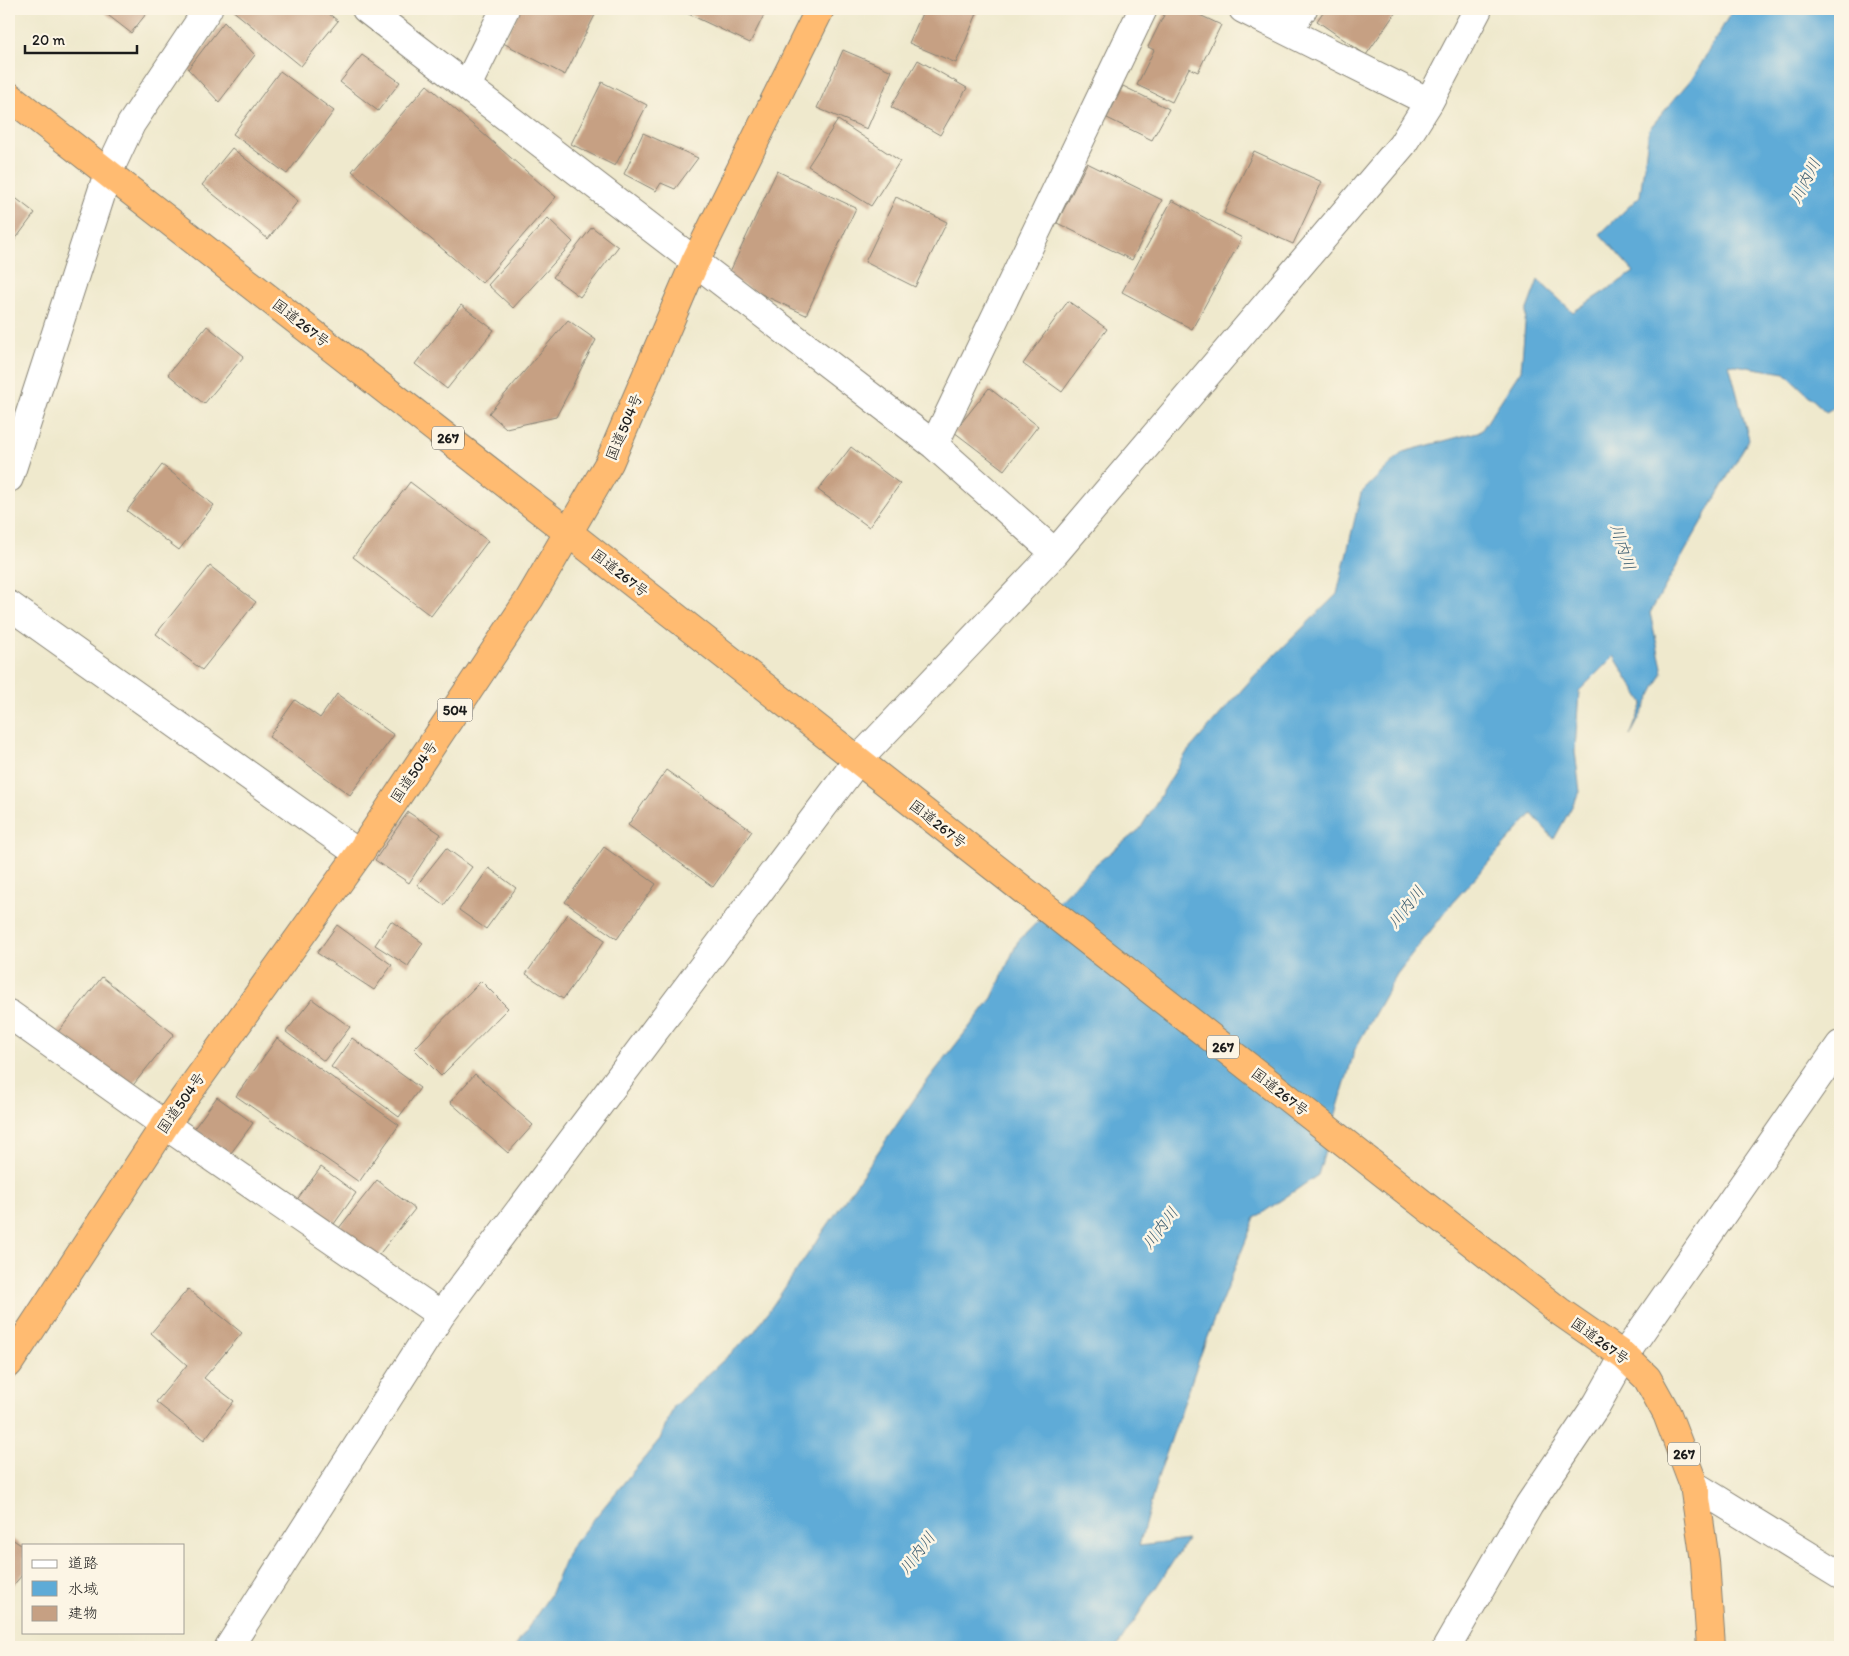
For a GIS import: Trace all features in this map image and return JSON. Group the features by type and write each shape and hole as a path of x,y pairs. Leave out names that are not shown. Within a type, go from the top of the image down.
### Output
{"highway":[{"name":"国道504号","path":"9,1363 165,1125 359,854 530,598 609,464 695,262 820,9"},
{"name":"国道267号","path":"9,96 569,532 1559,1311 1624,1356 1646,1378 1667,1414 1694,1485 1704,1561 1711,1647"}],"street":[{"path":"9,478 108,172 131,124 208,9"},
{"path":"366,9 934,445 1055,553"},
{"path":"467,86 505,9"},
{"path":"934,445 1143,9"},
{"path":"1243,9 1429,102"},
{"path":"1287,31 1303,9"},
{"path":"229,1647 441,1315 858,760 1055,553 1402,145 1429,102 1478,9"},
{"path":"9,605 359,854"},
{"path":"9,1014 165,1125 441,1315"},
{"path":"1447,1647 1529,1505 1597,1404 1624,1356 1840,1045"},
{"path":"1694,1485 1840,1575"}],"water":[{"name":"川内川","path":"1733,9 1840,9 1840,404 1826,412 1785,373 1729,364 1749,439 1650,613 1663,672 1630,736 1643,703 1614,656 1579,691 1575,751 1580,792 1554,839 1532,814 1453,902 1397,974 1355,1049 1318,1175 1255,1218 1207,1337 1158,1477 1139,1546 1187,1540 1117,1647 515,1647 550,1595 570,1548 660,1439 674,1406 755,1331 924,1085 992,998 1018,941 1096,864 1140,829 1187,752 1255,675 1337,594 1361,493 1403,452 1481,431 1521,370 1526,312 1538,280 1573,312 1634,272 1600,234 1640,196 1649,129 1694,76"}],"building":[{"path":"100,9 150,9 131,33"},
{"path":"231,9 323,9 338,21 301,66"},
{"path":"394,9 406,9 402,14"},
{"path":"520,9 598,9 565,75 503,43"},
{"path":"678,9 767,9 750,43"},
{"path":"924,9 979,9 956,63 909,43"},
{"path":"1167,9 1187,9 1221,25 1198,72 1189,68 1172,102 1137,85 1154,50 1148,47"},
{"path":"1325,9 1398,9 1366,55 1317,21"},
{"path":"224,22 255,55 219,102 188,69"},
{"path":"843,50 892,71 867,129 817,108"},
{"path":"362,55 400,82 378,111 340,82"},
{"path":"918,60 967,88 940,135 891,107"},
{"path":"280,71 334,111 287,174 233,134"},
{"path":"602,82 647,105 615,166 571,144"},
{"path":"427,85 556,197 482,283 352,171"},
{"path":"1123,86 1169,109 1152,140 1107,118"},
{"path":"838,120 900,161 871,206 808,166"},
{"path":"643,133 698,158 675,189 661,183 656,191 624,174"},
{"path":"232,148 298,201 268,239 202,185"},
{"path":"1254,151 1322,182 1293,244 1224,213"},
{"path":"1087,163 1162,200 1132,260 1057,223"},
{"path":"777,171 856,208 806,315 727,278"},
{"path":"9,193 35,213 9,248"},
{"path":"896,197 947,222 915,287 865,262"},
{"path":"1172,200 1242,238 1192,329 1122,292"},
{"path":"548,218 573,242 513,308 488,285"},
{"path":"592,227 618,247 580,297 553,277"},
{"path":"1068,301 1107,329 1062,392 1023,364"},
{"path":"461,305 494,330 447,389 415,364"},
{"path":"568,320 596,340 556,417 506,428 489,413"},
{"path":"207,326 244,356 204,404 168,374"},
{"path":"989,388 1038,426 1004,470 954,432"},
{"path":"851,447 900,484 869,527 818,490"},
{"path":"162,465 214,505 179,550 127,511"},
{"path":"410,482 488,541 431,616 353,557"},
{"path":"210,566 256,602 202,670 156,634"},
{"path":"337,694 394,735 350,795 269,737 295,700 320,718"},
{"path":"666,770 752,831 713,887 628,825"},
{"path":"408,812 441,834 409,883 375,860"},
{"path":"604,847 656,884 617,939 565,902"},
{"path":"446,848 472,867 444,905 417,885"},
{"path":"489,868 516,888 486,929 459,910"},
{"path":"568,914 605,940 563,999 526,974"},
{"path":"391,921 423,943 408,966 375,945"},
{"path":"337,925 392,965 374,990 317,953"},
{"path":"102,977 174,1034 130,1089 58,1032"},
{"path":"481,981 508,1008 441,1076 414,1049"},
{"path":"312,999 350,1027 324,1061 286,1032"},
{"path":"277,1038 399,1125 359,1182 236,1096"},
{"path":"352,1038 420,1088 399,1117 331,1067"},
{"path":"475,1074 533,1125 508,1153 450,1102"},
{"path":"217,1097 253,1123 226,1160 190,1134"},
{"path":"321,1167 356,1193 329,1231 293,1205"},
{"path":"377,1180 415,1209 377,1257 339,1228"},
{"path":"188,1289 242,1333 204,1378 234,1401 204,1440 156,1402 187,1365 151,1333"},
{"path":"9,1537 22,1546 22,1575 9,1590"}]}
